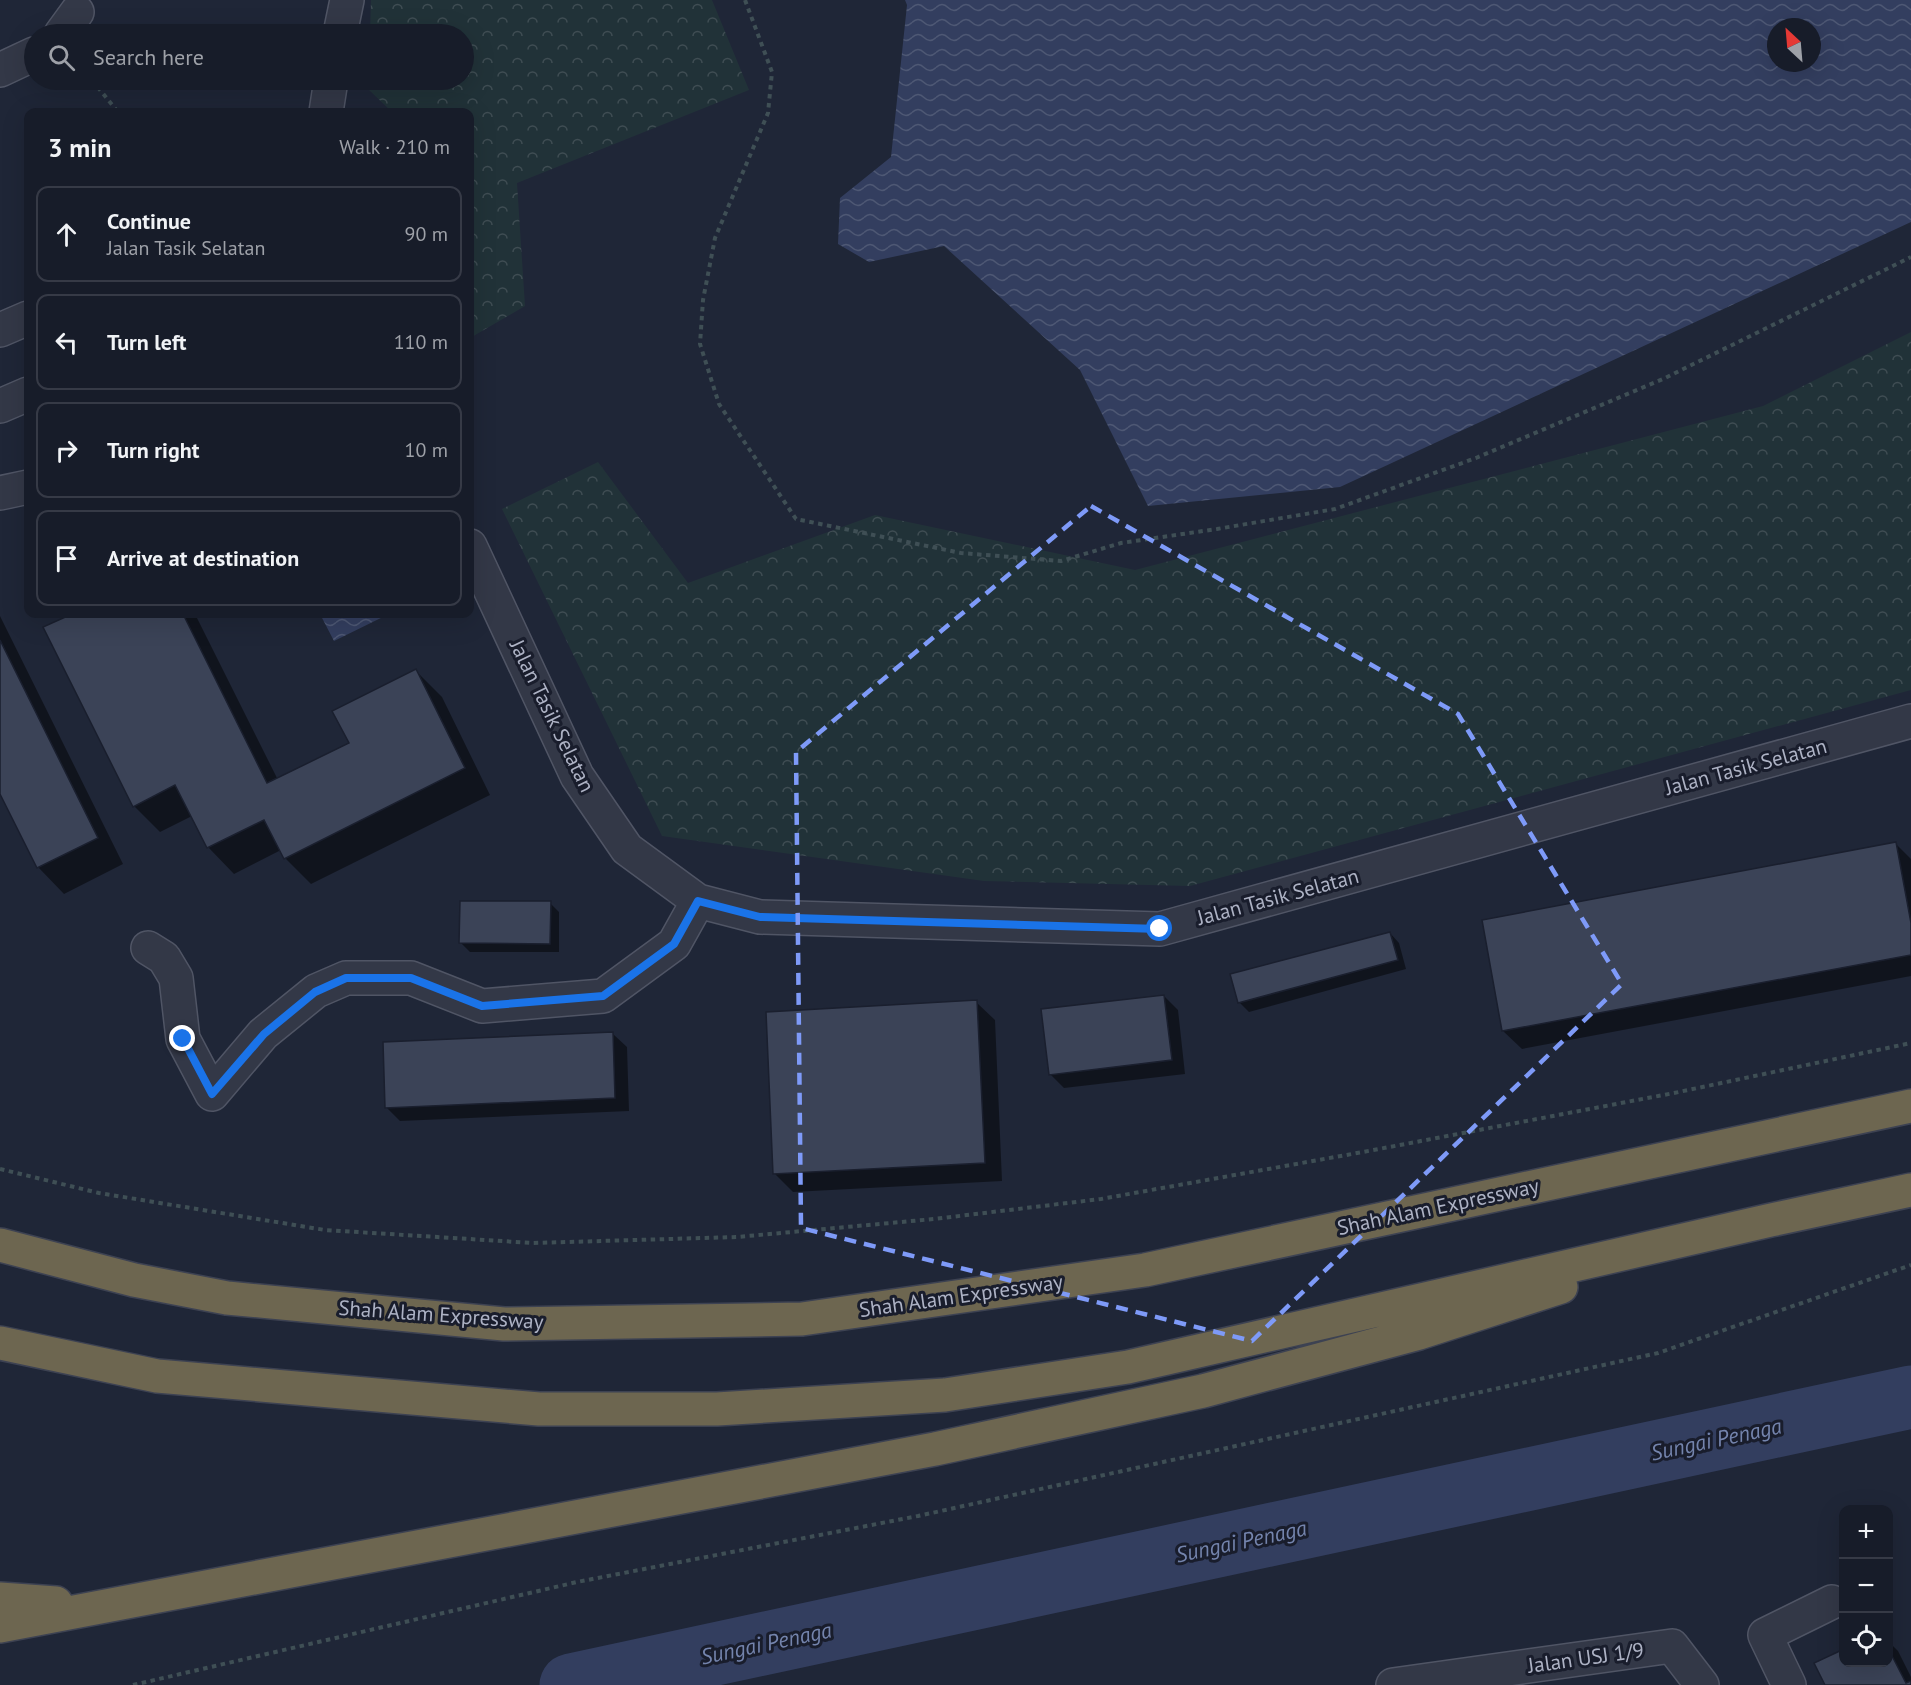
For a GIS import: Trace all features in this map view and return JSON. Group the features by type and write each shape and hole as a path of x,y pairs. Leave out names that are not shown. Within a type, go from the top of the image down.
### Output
{"highway":[{"name":"Shah Alam Expressway","path":"0,1245 134,1280 227,1298 504,1324 802,1319 1145,1269 1911,1106"},
{"path":"0,1343 157,1376 538,1409 717,1408 945,1395 1128,1367 1911,1190"},
{"path":"0,1626 935,1449 1203,1391 1419,1333 1771,1220"},
{"path":"0,1599 99,1607"}],"street":[{"path":"342,24 347,0"},
{"path":"0,70 24,59"},
{"path":"327,108 329,90"},
{"path":"0,330 24,320"},
{"path":"0,406 24,396"},
{"path":"0,493 24,488"},
{"name":"Jalan Tasik Selatan","path":"474,555 577,776 627,849 698,901 760,917 1160,929 1911,722"},
{"path":"148,948 164,958 176,978 183,1039 212,1094 264,1034 315,992 346,978 411,978 482,1006 603,996 674,944 698,901"},
{"path":"1789,1685 1765,1635 1832,1602"},
{"name":"Jalan USJ 1/9","path":"1393,1685 1672,1646 1702,1685"}],"path":[{"path":"745,0 772,72 768,113 715,238 703,300 700,344 720,404 796,519 962,553 1061,561 1121,543 1335,508 1476,458 1663,380 1911,257"},
{"path":"100,90 115,108"},
{"path":"0,1169 99,1193 325,1230 533,1243 737,1237 934,1219 1101,1198 1352,1154 1663,1095 1911,1043"},
{"path":"133,1685 577,1582 930,1513 1658,1353 1911,1265"}],"highlighted area":[{"path":"1091,506 1458,714 1622,984 1252,1341 801,1228 796,752"}],"green space":[{"path":"371,0 712,0 749,90 517,183 525,306 474,336 474,108 388,108 369,90 474,90 474,24 370,24"},
{"path":"1911,332 1911,690 1190,886 984,881 662,836 502,509 598,462 688,583 875,515 1135,570 1763,406"}],"water":[{"path":"905,0 1911,0 1911,222 1340,487 1148,506 1080,370 944,246 869,262 838,244 840,198 891,157 907,5"},
{"path":"322,618 381,618 334,641"}],"building":[{"path":"63,618 185,618 267,783 349,743 332,711 416,669 465,768 284,859 264,820 207,848 175,785 133,807 43,627"},
{"path":"0,640 98,838 37,868 0,794"},
{"path":"1896,842 1911,923 1911,955 1502,1031 1482,920"},
{"path":"460,901 551,901 550,944 459,943"},
{"path":"1390,932 1398,960 1238,1003 1230,974"},
{"path":"1164,995 1172,1060 1049,1075 1041,1009"},
{"path":"977,1000 985,1163 773,1174 766,1012"},
{"path":"613,1032 615,1098 385,1108 383,1042"},
{"path":"1839,1651 1839,1667 1893,1667 1893,1658 1906,1683 1911,1681 1911,1685 1825,1685 1814,1663"}],"waterway":[{"name":"Sungai Penaga","path":"571,1685 1911,1397"}],"route":[{"path":"183,1039 212,1094 264,1034 315,992 346,978 411,978 482,1006 603,996 674,944 698,901 760,917 1160,929"}]}
